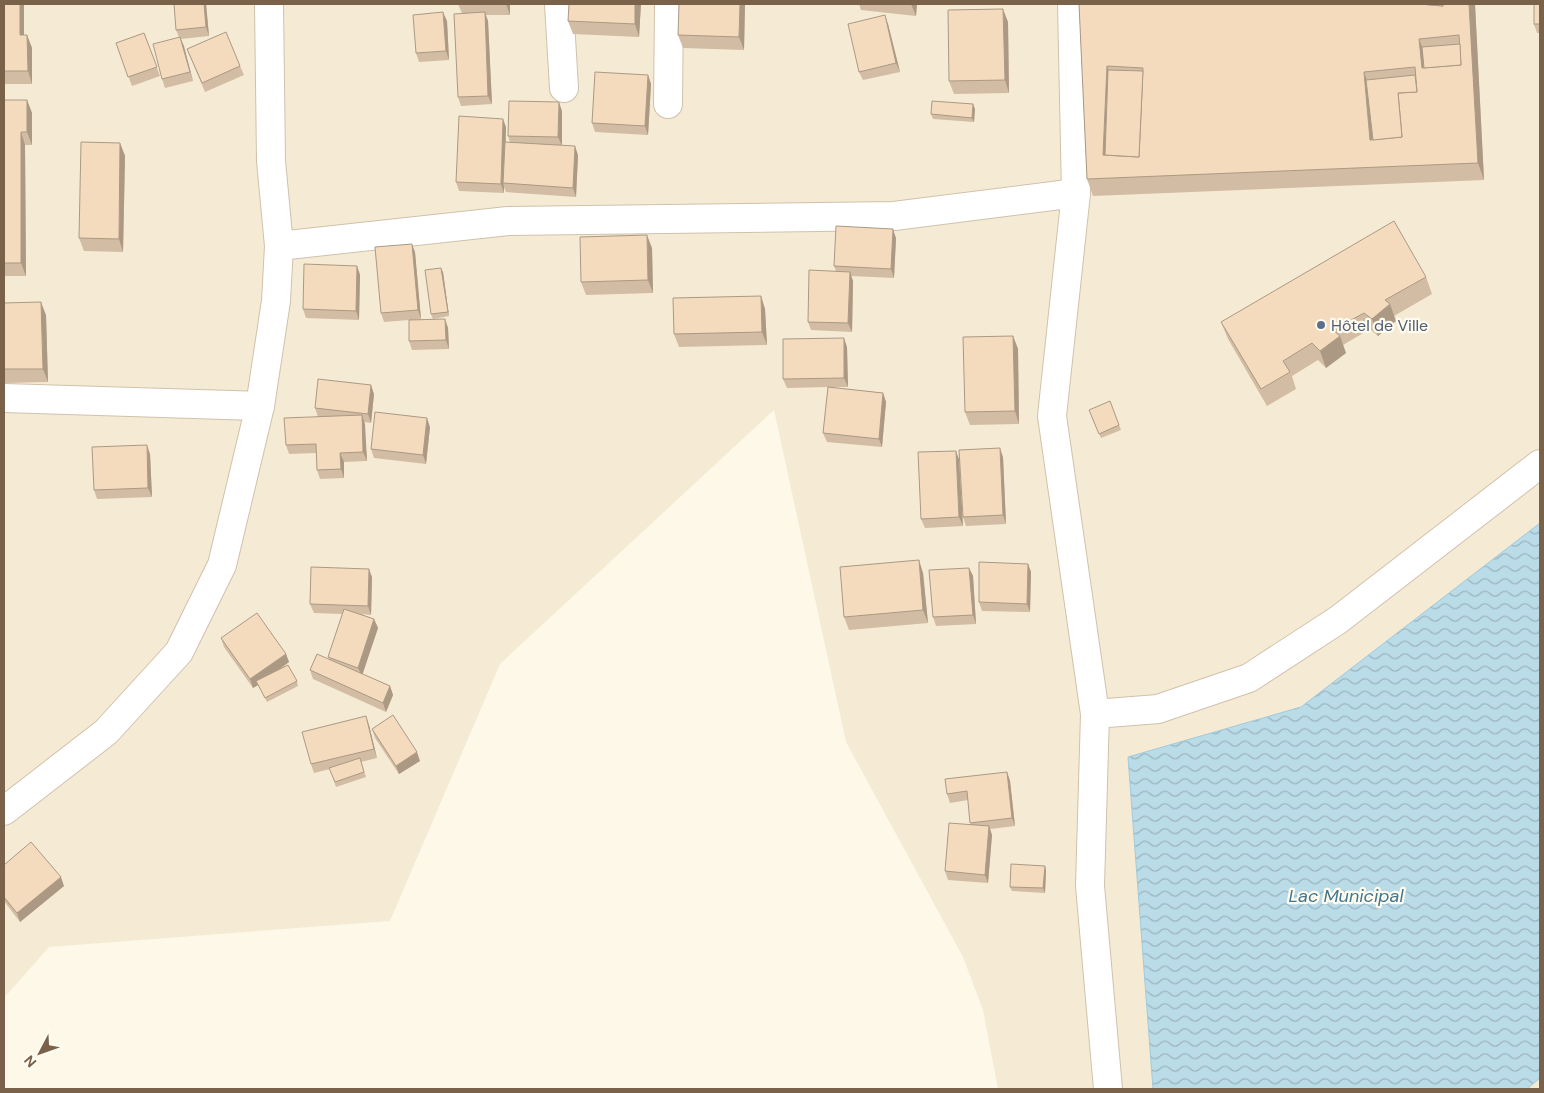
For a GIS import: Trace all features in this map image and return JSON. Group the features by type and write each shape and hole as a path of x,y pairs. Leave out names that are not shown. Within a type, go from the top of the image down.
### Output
{"street":[{"path":"4,811 106,732 179,652 222,565 260,406 276,301 278,246 271,161 268,4"},
{"path":"559,4 564,88"},
{"path":"668,104 669,4"},
{"path":"1072,4 1076,193 1052,416 1095,714 1090,886 1108,1089"},
{"path":"278,246 508,221 894,216 1076,193"},
{"path":"4,398 260,406"},
{"path":"1095,714 1158,708 1249,678 1338,620 1540,464"}],"shaded area":[{"path":"4,4 1540,4 1540,1089 998,1089 983,1010 963,957 846,742 774,410 500,664 390,921 49,947 4,998"}],"water":[{"name":"Lac Municipal","path":"1540,523 1540,1078 1527,1089 1153,1089 1128,757 1301,707"}],"building":[{"path":"4,4 20,4 20,35 27,35 28,71 4,71"},
{"path":"174,4 204,4 206,27 176,30"},
{"path":"569,4 635,4 635,24 568,21"},
{"path":"679,4 740,4 739,37 678,35"},
{"path":"1079,4 1420,4 1443,6 1443,4 1469,4 1478,163 1087,179","holes":["1459,35 1461,65 1422,68 1419,39","1107,66 1143,68 1139,157 1103,155","1415,67 1417,92 1398,93 1402,137 1370,140 1364,72"]},
{"path":"1420,4 1443,4 1443,6"},
{"path":"1534,4 1540,4 1540,24 1534,24"},
{"path":"1003,9 1005,80 949,81 948,10"},
{"path":"443,12 446,51 416,53 413,15"},
{"path":"485,12 488,96 458,97 454,14"},
{"path":"885,15 896,63 859,72 848,24"},
{"path":"226,32 240,66 202,83 187,49"},
{"path":"144,33 157,67 128,77 116,43"},
{"path":"180,37 190,72 162,79 153,44"},
{"path":"1460,44 1461,65 1424,68 1422,47"},
{"path":"1108,70 1143,71 1139,157 1105,155"},
{"path":"595,72 648,75 645,126 592,123"},
{"path":"1415,75 1417,92 1398,93 1402,137 1373,140 1366,80"},
{"path":"4,100 27,100 27,132 21,132 21,263 4,263"},
{"path":"509,101 559,102 558,137 508,136"},
{"path":"932,101 973,104 972,118 931,114"},
{"path":"459,116 503,119 501,184 456,182"},
{"path":"81,142 120,143 119,239 79,238"},
{"path":"505,142 575,146 573,188 503,183"},
{"name":"Hôtel de Ville","path":"1394,221 1426,277 1385,300 1390,304 1372,319 1364,313 1333,330 1340,336 1320,351 1312,343 1283,361 1290,372 1261,389 1221,322"},
{"path":"836,226 893,229 891,269 834,266"},
{"path":"647,235 648,280 581,282 580,237"},
{"path":"412,244 418,310 381,313 375,247"},
{"path":"304,264 357,266 356,311 303,309"},
{"path":"441,268 448,312 431,314 425,270"},
{"path":"809,270 850,272 848,323 808,322"},
{"path":"761,296 762,332 674,334 673,298"},
{"path":"41,302 43,369 4,369 4,303"},
{"path":"445,319 446,340 409,341 409,320"},
{"path":"1013,336 1015,411 965,412 963,337"},
{"path":"844,338 844,378 783,379 783,339"},
{"path":"318,379 371,385 368,414 315,408"},
{"path":"828,387 883,393 879,439 823,433"},
{"path":"1110,401 1119,425 1099,434 1089,410"},
{"path":"375,412 427,418 423,455 371,449"},
{"path":"362,415 363,452 340,453 341,469 317,470 316,444 286,445 284,418"},
{"path":"147,445 148,488 94,490 92,447"},
{"path":"1000,448 1003,515 963,517 959,450"},
{"path":"956,451 959,517 921,519 918,452"},
{"path":"919,560 923,610 844,617 840,567"},
{"path":"979,562 1028,564 1027,604 979,602"},
{"path":"311,567 369,569 368,606 310,604"},
{"path":"969,568 973,615 933,617 929,570"},
{"path":"344,609 374,619 358,668 328,657"},
{"path":"257,613 286,654 250,679 221,638"},
{"path":"317,654 390,686 383,703 310,670"},
{"path":"288,665 297,681 265,698 256,681"},
{"path":"393,715 417,752 396,766 372,729"},
{"path":"366,716 374,749 311,764 302,732"},
{"path":"360,758 364,772 335,782 329,768"},
{"path":"1007,772 1012,818 970,823 967,791 947,794 945,779"},
{"path":"949,823 989,826 985,875 945,871"},
{"path":"31,842 61,877 17,913 4,897 4,865"},
{"path":"1011,864 1045,866 1043,888 1010,887"}],"place":[{"name":"Hôtel de Ville","path":"1321,325"}]}
